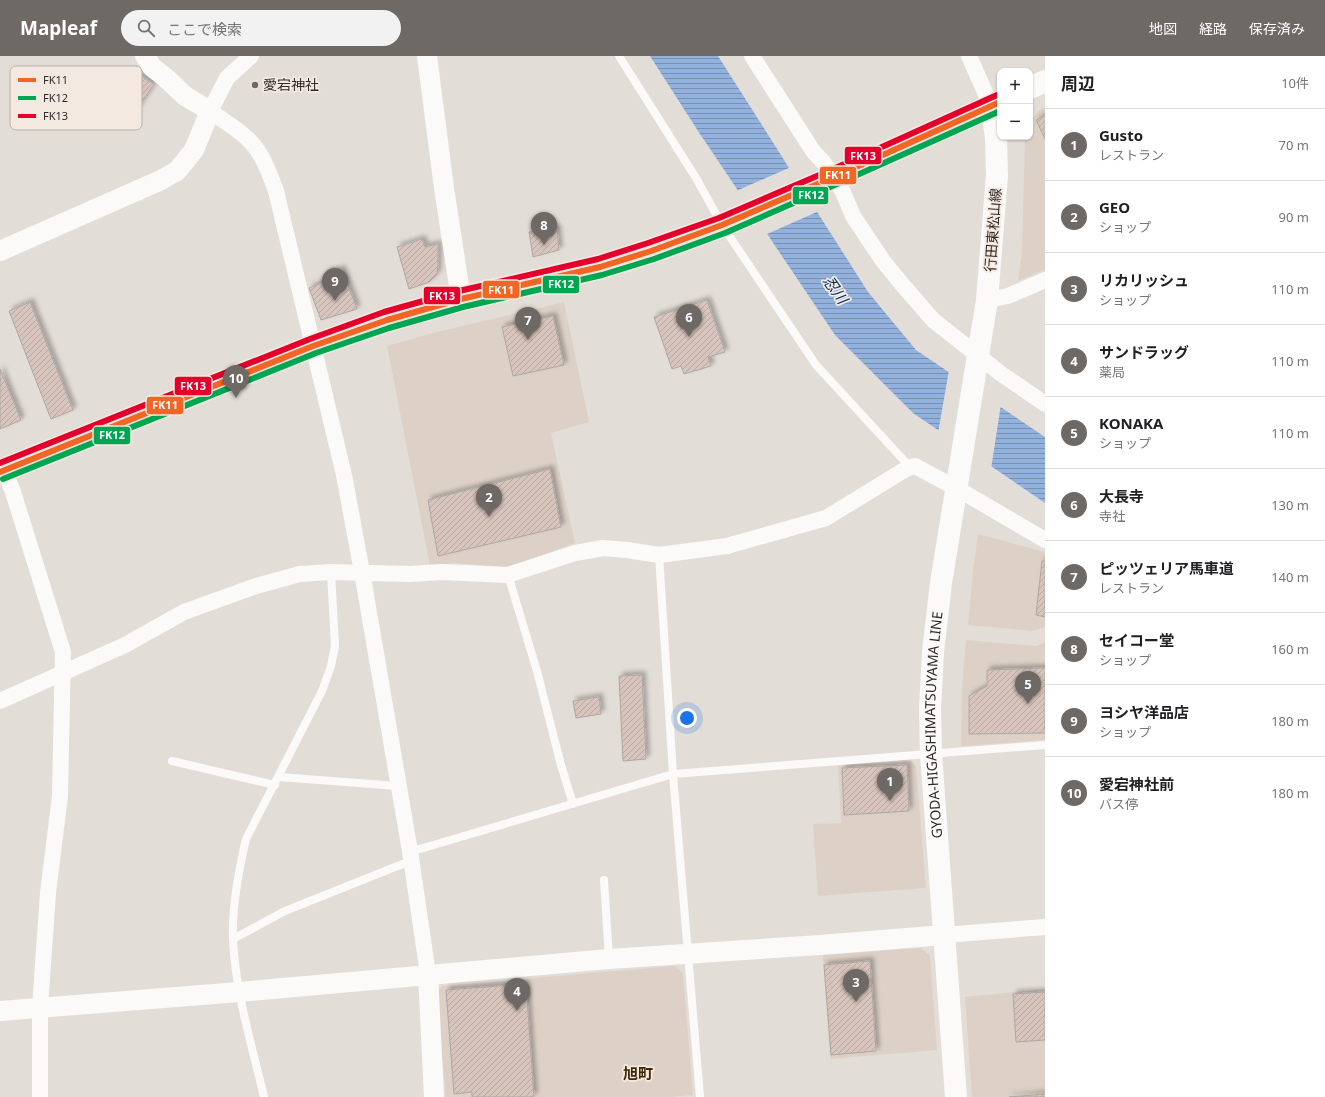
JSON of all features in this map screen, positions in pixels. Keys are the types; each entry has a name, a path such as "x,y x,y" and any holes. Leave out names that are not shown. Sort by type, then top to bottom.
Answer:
{"main road":[{"path":"1033,87 1045,81"},
{"path":"2,471 313,346 387,320 462,299 600,267 651,251 726,223 828,180 995,104"},
{"name":"行田東松山線","path":"977,359 987,300 997,175 995,104"},
{"name":"GYODA-HIGASHIMATSUYAMA LINE","path":"956,1097 931,754 930,708 933,652 941,583 977,359"}],"street":[{"path":"145,56 152,67 185,96 210,111 241,133 257,149 269,170 276,191 344,475 362,572 411,856 428,974 434,1097"},
{"path":"0,251 159,181 177,170 194,150 210,111 227,78 251,56"},
{"path":"427,56 444,188 462,299"},
{"path":"752,56 813,151 823,162 828,180 843,192 853,216 883,261 901,283 933,320 960,342 977,359 1000,372 1045,404"},
{"path":"969,56 995,104"},
{"path":"987,300 1008,296 1045,280"},
{"path":"0,701 125,644 184,612 256,586 300,574 362,572 410,574 441,572 508,574 575,553 603,548 659,555 727,546 826,518 910,467 915,466 957,482 1045,540"},
{"path":"2,471 13,492 63,652 60,796 48,893 40,1007 40,1097"},
{"path":"0,1011 239,992 609,959 820,945 1045,927"}],"lane":[{"path":"619,56 816,365 910,467"},
{"path":"659,555 673,774 700,1097"},
{"path":"264,1097 239,992 233,939 240,865 246,839 322,691 334,656 335,634 331,572"},
{"path":"508,574 537,671 573,804"},
{"path":"233,939 285,911 395,867 420,848 673,774 1045,746"},
{"path":"172,761 275,785"},
{"path":"279,776 398,786"},
{"path":"604,880 609,959"}],"shaded area":[{"path":"1045,107 1045,269 1018,281 1022,253 1025,140 1033,140 1033,118"},
{"path":"564,302 589,422 551,433 575,543 521,563 505,567 454,563 430,566 387,346 433,333"},
{"path":"978,534 1045,552 1045,627 1033,631 968,625"},
{"path":"966,640 1037,646 1045,642 1045,740 961,746 962,687"},
{"path":"911,761 916,766 926,888 818,896 813,824 841,823 838,766"},
{"path":"921,948 930,956 937,1050 830,1059 823,955"},
{"path":"674,966 683,973 693,1095 671,1097 446,1097 436,992 443,986"},
{"path":"1045,989 1045,1097 972,1097 965,997"}],"water":[{"name":"忍川","path":"650,56 718,56 868,292 916,350 1045,437 1045,503 913,413 835,335 698,131"}],"pier":[{"path":"791,167 819,211 765,235 736,191"},
{"path":"949,370 1001,404 991,469 938,433"}],"building":[{"path":"142,76 154,84 142,102"},
{"path":"1045,116 1045,139 1036,120"},
{"path":"557,228 559,250 533,257 529,232"},
{"path":"422,239 425,247 438,244 437,274 429,282 409,289 397,247"},
{"path":"342,269 357,309 321,320 309,288 326,281 326,273"},
{"path":"707,300 725,352 708,357 711,366 684,374 681,366 672,369 654,317"},
{"path":"30,302 73,410 51,419 9,311"},
{"path":"553,316 564,365 513,376 502,327"},
{"path":"0,369 21,420 0,429"},
{"path":"550,469 561,527 438,556 428,500"},
{"path":"1042,561 1045,561 1045,617 1036,615"},
{"path":"1045,668 1045,733 969,734 969,696 987,686 987,670"},
{"path":"642,675 646,759 623,761 619,676"},
{"path":"599,697 601,714 576,718 573,701"},
{"path":"907,765 909,811 844,815 842,768"},
{"path":"870,961 876,1051 831,1055 824,965"},
{"path":"526,984 534,1097 472,1097 472,1092 454,1094 446,990"},
{"path":"1045,992 1045,1040 1016,1042 1013,994"},
{"path":"1045,1094 1045,1097 1009,1097"}],"transit line":[{"name":"FK13","path":"0,463 310,339 384,312 459,291 598,259 719,218 831,170 997,95"},
{"name":"FK11","path":"0,472 313,346 387,320 461,299 600,267 651,251 722,225 834,177 997,103"},
{"name":"FK12","path":"3,479 316,353 389,328 463,307 602,275 654,259 725,233 997,112"}],"place":[{"name":"愛宕神社","path":"255,85"},
{"name":"セイコー堂","path":"544,245"},
{"name":"ヨシヤ洋品店","path":"335,301"},
{"name":"大長寺","path":"689,337"},
{"name":"ピッツェリア馬車道","path":"528,340"},
{"name":"愛宕神社前","path":"236,398"},
{"name":"GEO","path":"489,517"},
{"name":"KONAKA","path":"1028,704"},
{"name":"Gusto","path":"890,801"},
{"name":"リカリッシュ","path":"856,1002"},
{"name":"サンドラッグ","path":"517,1011"}],"district":[{"name":"旭町","path":"638,1074"}]}
